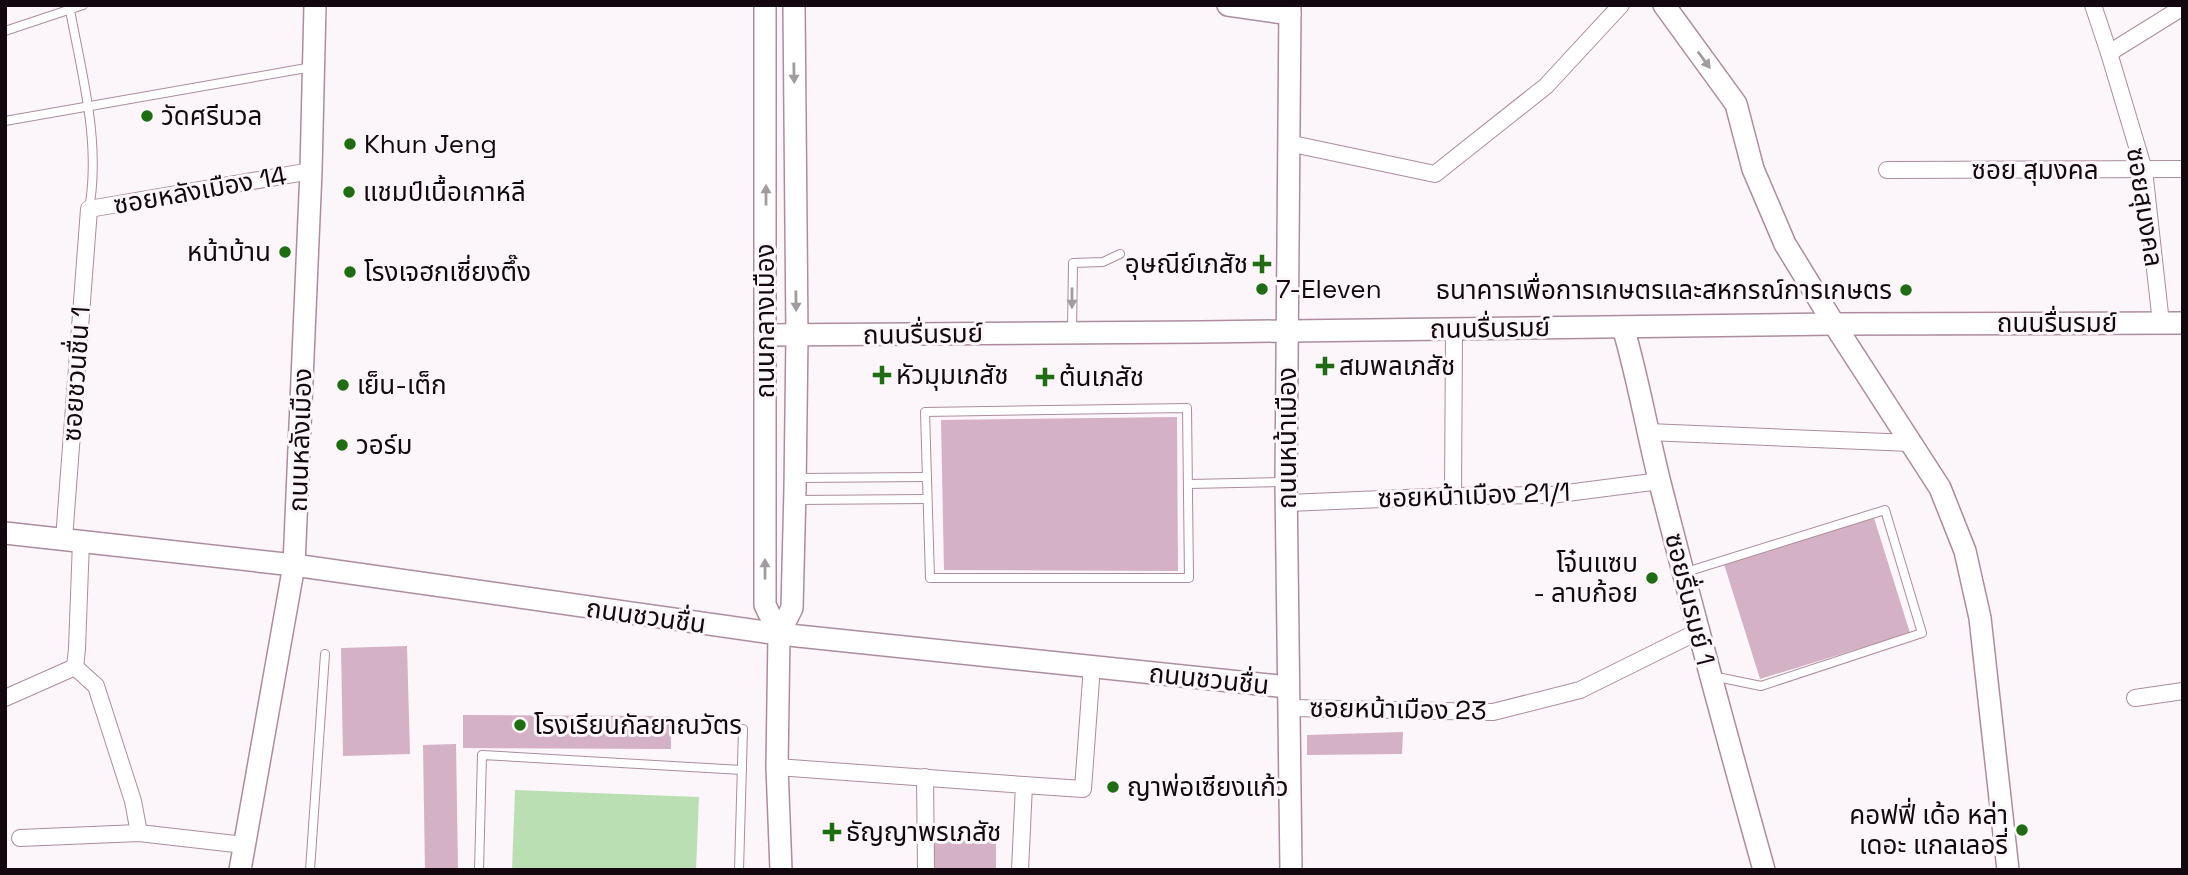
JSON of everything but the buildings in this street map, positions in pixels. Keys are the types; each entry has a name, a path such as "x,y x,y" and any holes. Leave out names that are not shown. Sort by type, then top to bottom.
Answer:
{"street":[{"name":"ถนนหลังเมือง","path":"240,870 294,565 315,66 315,5"},
{"name":"ถนนกลางเมือง","path":"765,5 765,605 779,634"},
{"name":"ถนนกลางเมือง","path":"781,870 777,767 779,634 792,608 795,478 797,336 794,5"},
{"path":"1228,5 1290,9"},
{"path":"1288,143 1435,174 1546,86 1621,5"},
{"path":"1664,5 1736,104 1753,169 1785,244 1940,488 1965,551 1980,618 2008,870"},
{"name":"ซอยสุมงคล","path":"2093,5 2144,170 2161,323"},
{"path":"2109,53 2183,7"},
{"name":"ถนนหน้าเมือง","path":"1290,9 1287,492 1291,870"},
{"name":"ซอย สุมงคล","path":"1887,170 2183,169"},
{"name":"ซอยหลังเมือง 14","path":"89,209 311,171"},
{"name":"ซอยชวนชื่น 1","path":"75,667 77,649 73,540 89,209"},
{"name":"ถนนรื่นรมย์","path":"765,335 2183,323"},
{"name":"ซอยรื่นรมย์ 1","path":"1623,327 1711,679 1764,870"},
{"path":"1453,496 1454,329"},
{"path":"1648,432 1911,443"},
{"name":"ซอยหน้าเมือง 21/1","path":"1287,492 1453,496 1552,495 1660,481"},
{"name":"ถนนชวนชื่น","path":"5,533 294,565 779,634 1092,666 1289,697"},
{"name":"ซอยหน้าเมือง 23","path":"1289,697 1493,712 1580,690 1699,631"},
{"path":"777,767 1083,789 1092,666"},
{"path":"5,698 75,667 96,686 133,801 138,833"},
{"path":"2135,698 2183,691"},
{"path":"925,777 926,870"},
{"path":"1020,870 1024,785"},
{"path":"20,838 138,833 244,845"}],"lane":[{"path":"5,31 83,5"},
{"path":"70,10 89,107 94,183 89,209"},
{"path":"5,121 315,66"},
{"path":"1072,333 1073,263 1103,262 1120,254"},
{"path":"1187,408 1189,578 930,578 927,477 925,412 1187,408"},
{"path":"795,478 927,477"},
{"path":"1189,484 1287,492"},
{"path":"794,500 928,499"},
{"path":"1684,573 1885,510 1922,633 1761,686 1722,678 1711,679"},
{"path":"310,870 325,654"},
{"path":"739,870 743,729"},
{"path":"479,870 482,755 741,770"}],"green space":[{"path":"515,790 699,797 696,870 512,870"}],"place":[{"name":"วัดศรีนวล","path":"147,116"},
{"name":"Khun Jeng","path":"350,144"},
{"name":"แชมป์เนื้อเกาหลี","path":"349,192"},
{"name":"หน้าบ้าน","path":"285,252"},
{"name":"อุษณีย์เภสัช","path":"1262,264"},
{"name":"โรงเจฮกเซี่ยงตึ๊ง","path":"350,272"},
{"name":"7-Eleven","path":"1262,289"},
{"name":"ธนาคารเพื่อการเกษตรและสหกรณ์การเกษตร","path":"1906,290"},
{"name":"สมพลเภสัช","path":"1325,366"},
{"name":"หัวมุมเภสัช","path":"882,375"},
{"name":"ต้นเภสัช","path":"1045,377"},
{"name":"เย็น-เต็ก","path":"343,385"},
{"name":"วอร์ม","path":"342,445"},
{"name":"โจ๋นแซบ - ลาบก้อย","path":"1652,578"},
{"name":"โรงเรียนกัลยาณวัตร","path":"520,725"},
{"name":"ญาพ่อเซียงแก้ว","path":"1113,787"},
{"name":"คอฟฟี่ เด้อ หล่า เดอะ แกลเลอรี่","path":"2022,830"},
{"name":"ธัญญาพรเภสัช","path":"832,832"}]}
